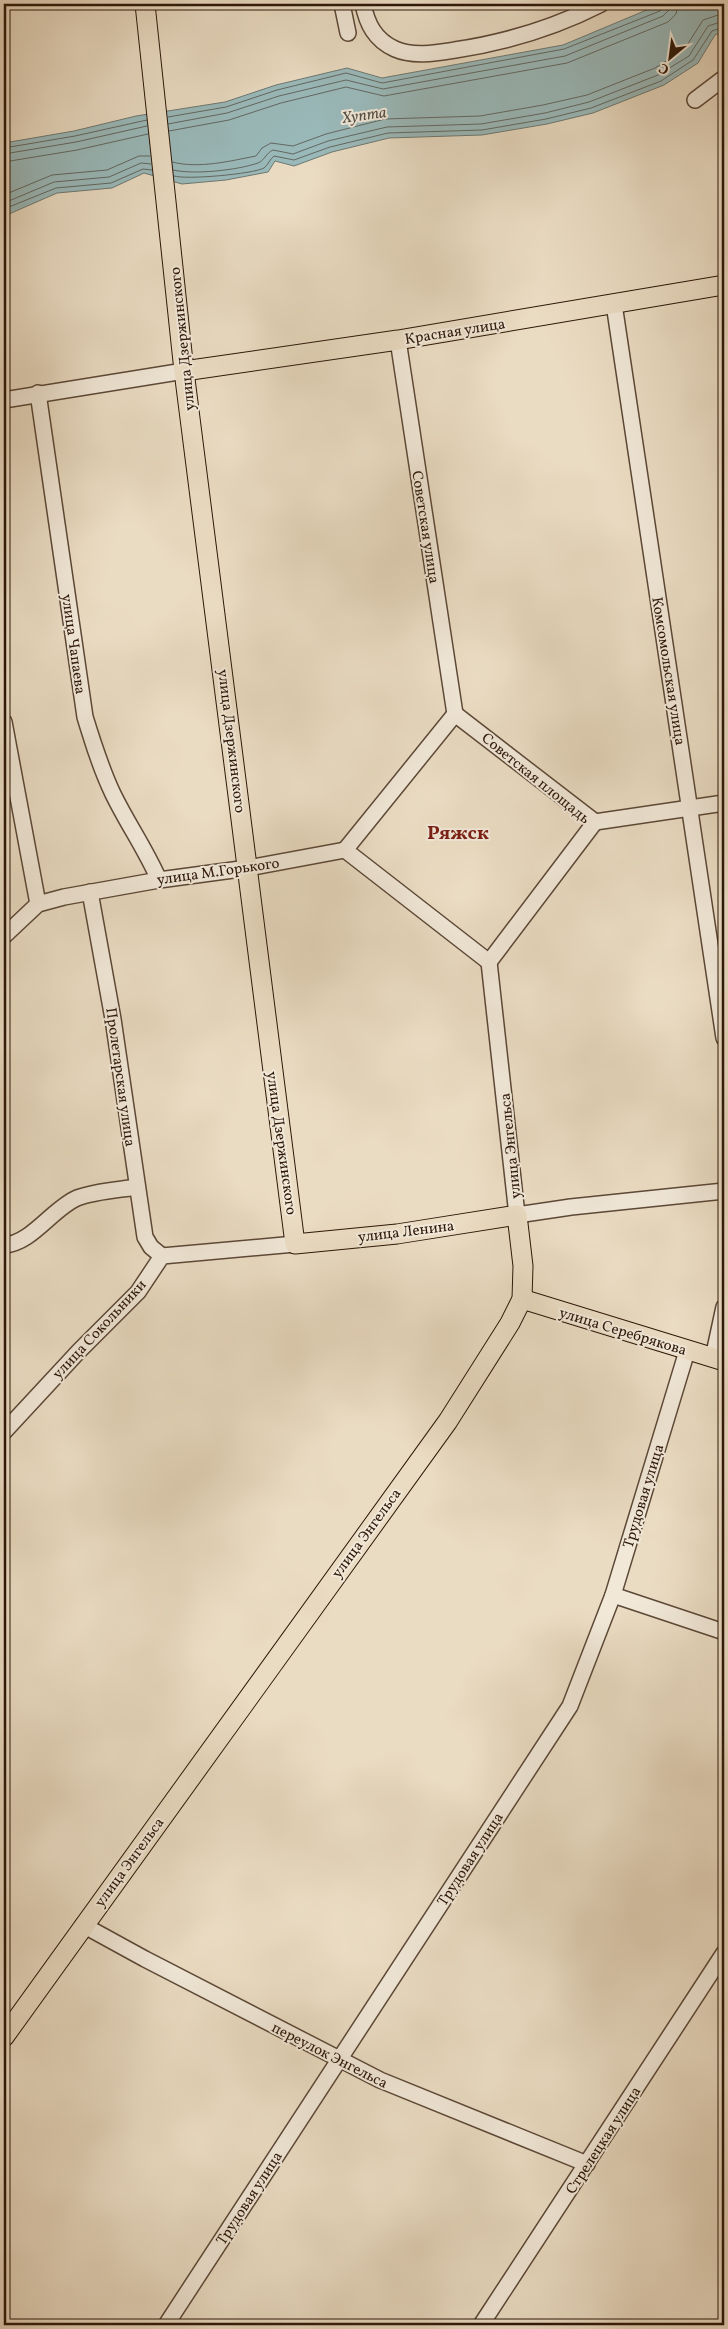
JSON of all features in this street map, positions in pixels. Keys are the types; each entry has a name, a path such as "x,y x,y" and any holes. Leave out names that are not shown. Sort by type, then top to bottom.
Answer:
{"main road":[{"name":"улица Дзержинского","path":"145,4 184,371 295,1244"},
{"name":"Красная улица","path":"184,371 398,340 724,285"},
{"name":"улица Ленина","path":"295,1244 397,1234 517,1215"},
{"name":"улица Энгельса","path":"4,2037 448,1421 510,1323 522,1299 523,1266 517,1215"},
{"name":"улица Серебрякова","path":"522,1299 719,1360"}],"street":[{"path":"342,4 348,33"},
{"path":"363,4 368,23 382,42 396,49 413,53 434,53 488,45 524,36 566,21 601,4"},
{"path":"696,100 724,78"},
{"name":"Комсомольская улица","path":"614,304 724,1038"},
{"name":"Советская улица","path":"398,340 455,714"},
{"path":"4,400 38,393 184,371"},
{"name":"улица Чапаева","path":"38,393 85,717 94,749 113,794 147,853 159,880"},
{"path":"455,714 345,850 489,962"},
{"name":"Советская площадь","path":"455,714 595,822 489,962"},
{"path":"4,722 38,904 4,936"},
{"path":"595,822 724,803"},
{"name":"улица М.Горького","path":"38,904 90,892 159,880 248,868 345,850"},
{"name":"Пролетарская улица","path":"90,892 113,1019 145,1236 151,1247 162,1256"},
{"name":"улица Энгельса","path":"489,962 517,1215"},
{"path":"4,1245 11,1245 22,1240 76,1199 93,1193 138,1186"},
{"path":"517,1215 571,1206 724,1191"},
{"path":"162,1256 295,1244"},
{"name":"улица Сокольники","path":"4,1432 79,1351 138,1292 162,1256"},
{"path":"719,1360 724,1307"},
{"name":"Трудовая улица","path":"166,2325 570,1706 613,1594 688,1351"},
{"path":"613,1594 724,1632"},
{"name":"переулок Энгельса","path":"83,1925 145,1960 338,2060 410,2094 587,2164"},
{"name":"Стрелецкая улица","path":"481,2325 723,1957"}],"water":[{"name":"Хупта","path":"661,4 724,4 724,31 715,35 698,63 664,85 593,113 547,124 482,135 389,138 332,152 294,166 275,161 268,172 226,180 182,184 144,173 112,188 57,193 9,214 4,214 4,143 74,131 136,116 225,102 276,85 347,68 382,78 563,45"}],"district":[{"name":"Ряжск","path":"458,832"}]}
